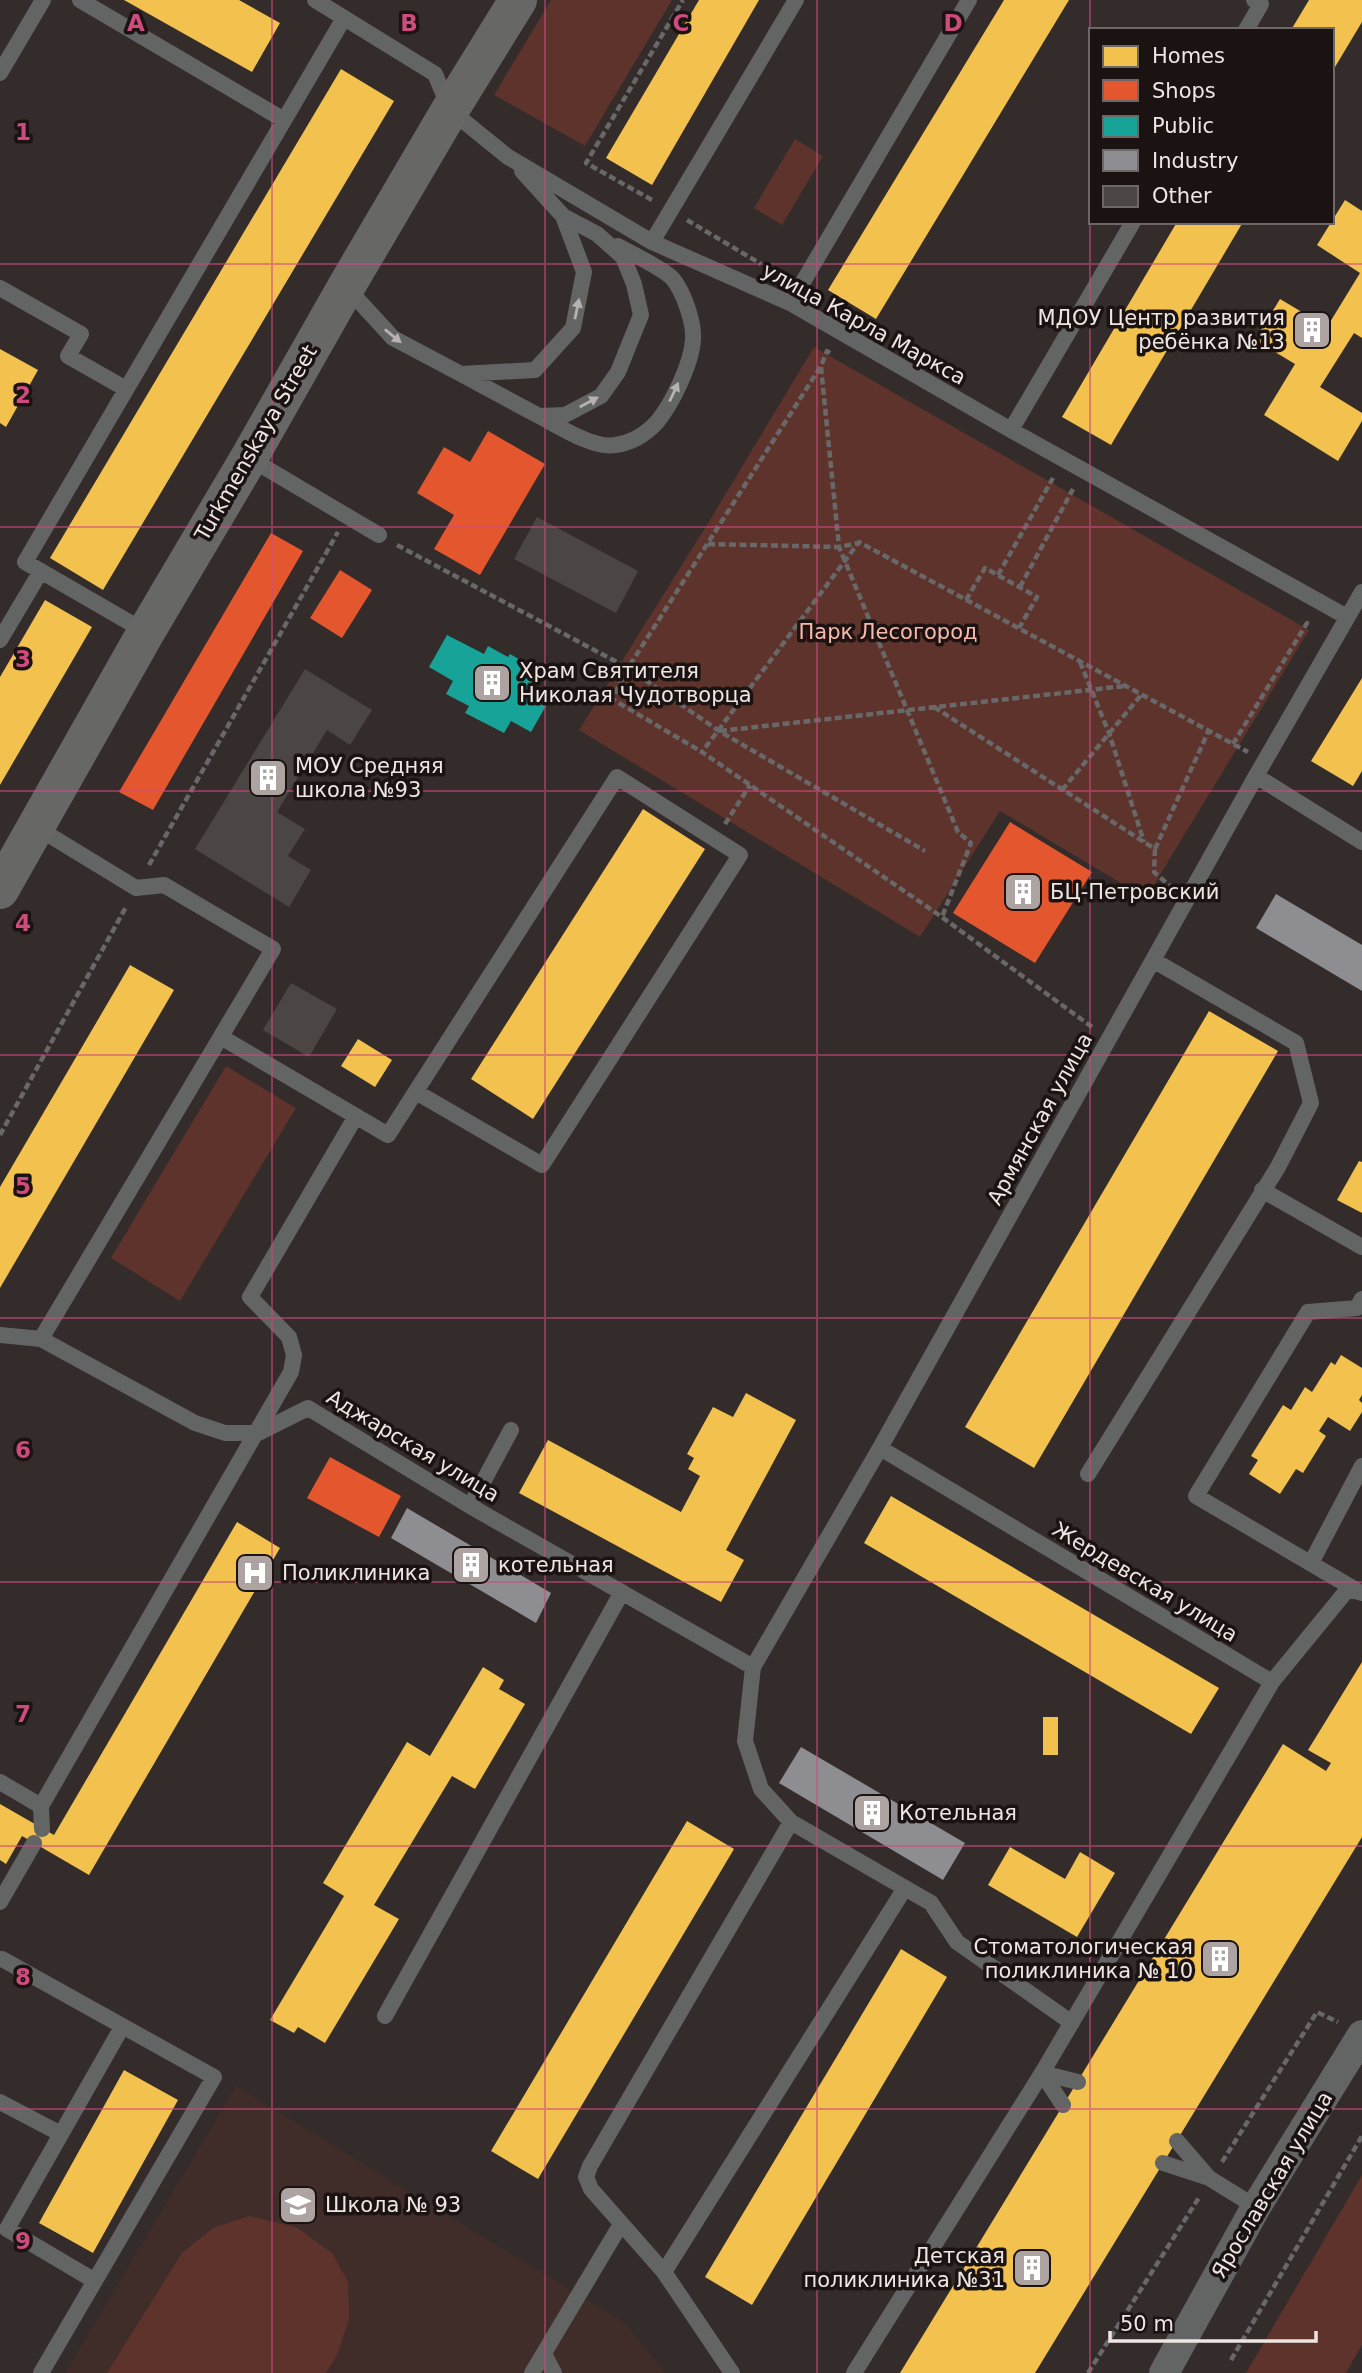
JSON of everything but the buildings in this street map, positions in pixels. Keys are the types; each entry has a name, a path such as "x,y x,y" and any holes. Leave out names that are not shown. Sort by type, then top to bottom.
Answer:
{"street":[{"name":"Turkmenskaya Street","path":"5,869 36,827 145,632 249,458 346,287 518,0"},
{"name":"Ярославская улица","path":"1164,2373 1256,2207 1362,2035"}],"lane":[{"path":"0,73 43,0"},
{"path":"80,0 284,120"},
{"name":"улица Карла Маркса","path":"314,0 435,74 450,110 508,157 652,242 792,304 1011,430 1347,617"},
{"path":"652,242 796,0"},
{"path":"792,304 969,0"},
{"path":"1247,28 1261,4 1254,0"},
{"path":"145,632 25,562 344,18"},
{"path":"346,287 393,338 590,442 613,446 637,438 656,423 670,402 689,358 693,338 689,315 672,278 563,216 508,157"},
{"path":"461,374 535,370 573,328 584,272 563,216"},
{"path":"1011,430 1132,224"},
{"path":"539,416 565,415 601,396 618,372 641,315 634,284 623,257 597,233"},
{"path":"0,288 81,334 68,356 126,389"},
{"path":"249,458 379,535"},
{"path":"0,640 41,571"},
{"name":"Армянская улица","path":"753,1667 880,1448 1362,592"},
{"path":"1256,776 1361,839"},
{"path":"221,1037 388,1135 617,777 740,855 542,1165 416,1092"},
{"path":"36,827 136,888 164,885 273,948 41,1339"},
{"path":"1088,1474 1278,1167 1311,1103 1296,1043 1153,960"},
{"path":"0,1902 38,1836 41,1806 291,1372 294,1355 289,1337 250,1297 356,1116"},
{"path":"1262,1190 1362,1247"},
{"path":"1359,1592 1196,1496 1308,1312 1357,1308 1362,1300"},
{"name":"Аджарская улица","path":"1,1337 41,1339 195,1423 225,1433 258,1433 308,1408 470,1506 753,1667"},
{"path":"470,1506 511,1430"},
{"name":"Жердевская улица","path":"880,1448 1272,1682"},
{"path":"1311,1563 1362,1466"},
{"path":"854,2373 1042,2073 1272,1682 1348,1589 1359,1592"},
{"path":"385,2016 622,1592"},
{"path":"753,1667 745,1741 761,1789 791,1822 931,1903 957,1942 1072,2023"},
{"path":"0,1782 41,1806"},
{"path":"732,2373 664,2272 598,2199 586,2177 791,1822"},
{"path":"664,2272 905,1888"},
{"path":"1,1957 214,2077 41,2373"},
{"path":"95,2281 7,2229 122,2026"},
{"path":"1042,2073 1078,2082"},
{"path":"1042,2073 1063,2105"},
{"path":"0,2102 61,2134"},
{"path":"1177,2141 1209,2178"},
{"path":"1163,2164 1209,2178 1256,2207"},
{"path":"532,2373 621,2224"},
{"path":"544,2354 554,2373"}],"path":[{"path":"586,163 683,0"},
{"path":"828,351 628,668 612,699 702,752 942,917 1109,1039"},
{"path":"821,366 839,547 958,832 971,843 942,917"},
{"path":"998,575 1054,477"},
{"path":"1020,587 1074,488"},
{"path":"0,1135 136,888 347,516"},
{"path":"379,535 628,668 719,731 925,851"},
{"path":"708,544 839,547 859,542 1233,744 1307,623"},
{"path":"702,752 859,542"},
{"path":"966,600 985,568 1037,597 1019,628"},
{"path":"1080,661 1109,733 1145,842"},
{"path":"719,731 1126,686"},
{"path":"1062,790 1142,694"},
{"path":"933,707 1155,849"},
{"path":"1187,899 1154,872 1155,849 1209,730"},
{"path":"715,839 750,785"},
{"path":"1231,2360 1362,2136"}],"shaded area":[{"name":"Школа № 93","path":"236,2086 626,2324 665,2373 65,2373"}],"green space":[{"path":"551,0 672,0 585,146 494,95"},
{"path":"795,139 823,156 782,225 754,208"},
{"name":"Парк Лесогород","path":"814,347 1309,630 1146,898 1000,811 920,937 579,730"},
{"path":"226,1066 296,1108 180,1301 111,1258"},
{"path":"1362,2175 1362,2345 1346,2373 1246,2373"},
{"path":"249,2216 296,2227 332,2253 348,2282 349,2319 337,2355 326,2373 107,2373 182,2253 213,2228"}],"place":[{"name":"МДОУ Центр развития ребёнка №13","path":"1312,330"},
{"name":"Храм Святителя Николая Чудотворца","path":"492,683"},
{"name":"МОУ Средняя школа №93","path":"268,778"},
{"name":"БЦ-Петровский","path":"1023,892"},
{"name":"котельная","path":"471,1565"},
{"name":"Поликлиника","path":"255,1573"},
{"name":"Котельная","path":"872,1813"},
{"name":"Стоматологическая поликлиника № 10","path":"1220,1959"},
{"name":"Школа № 93","path":"298,2205"},
{"name":"Детская поликлиника №31","path":"1032,2268"}]}
